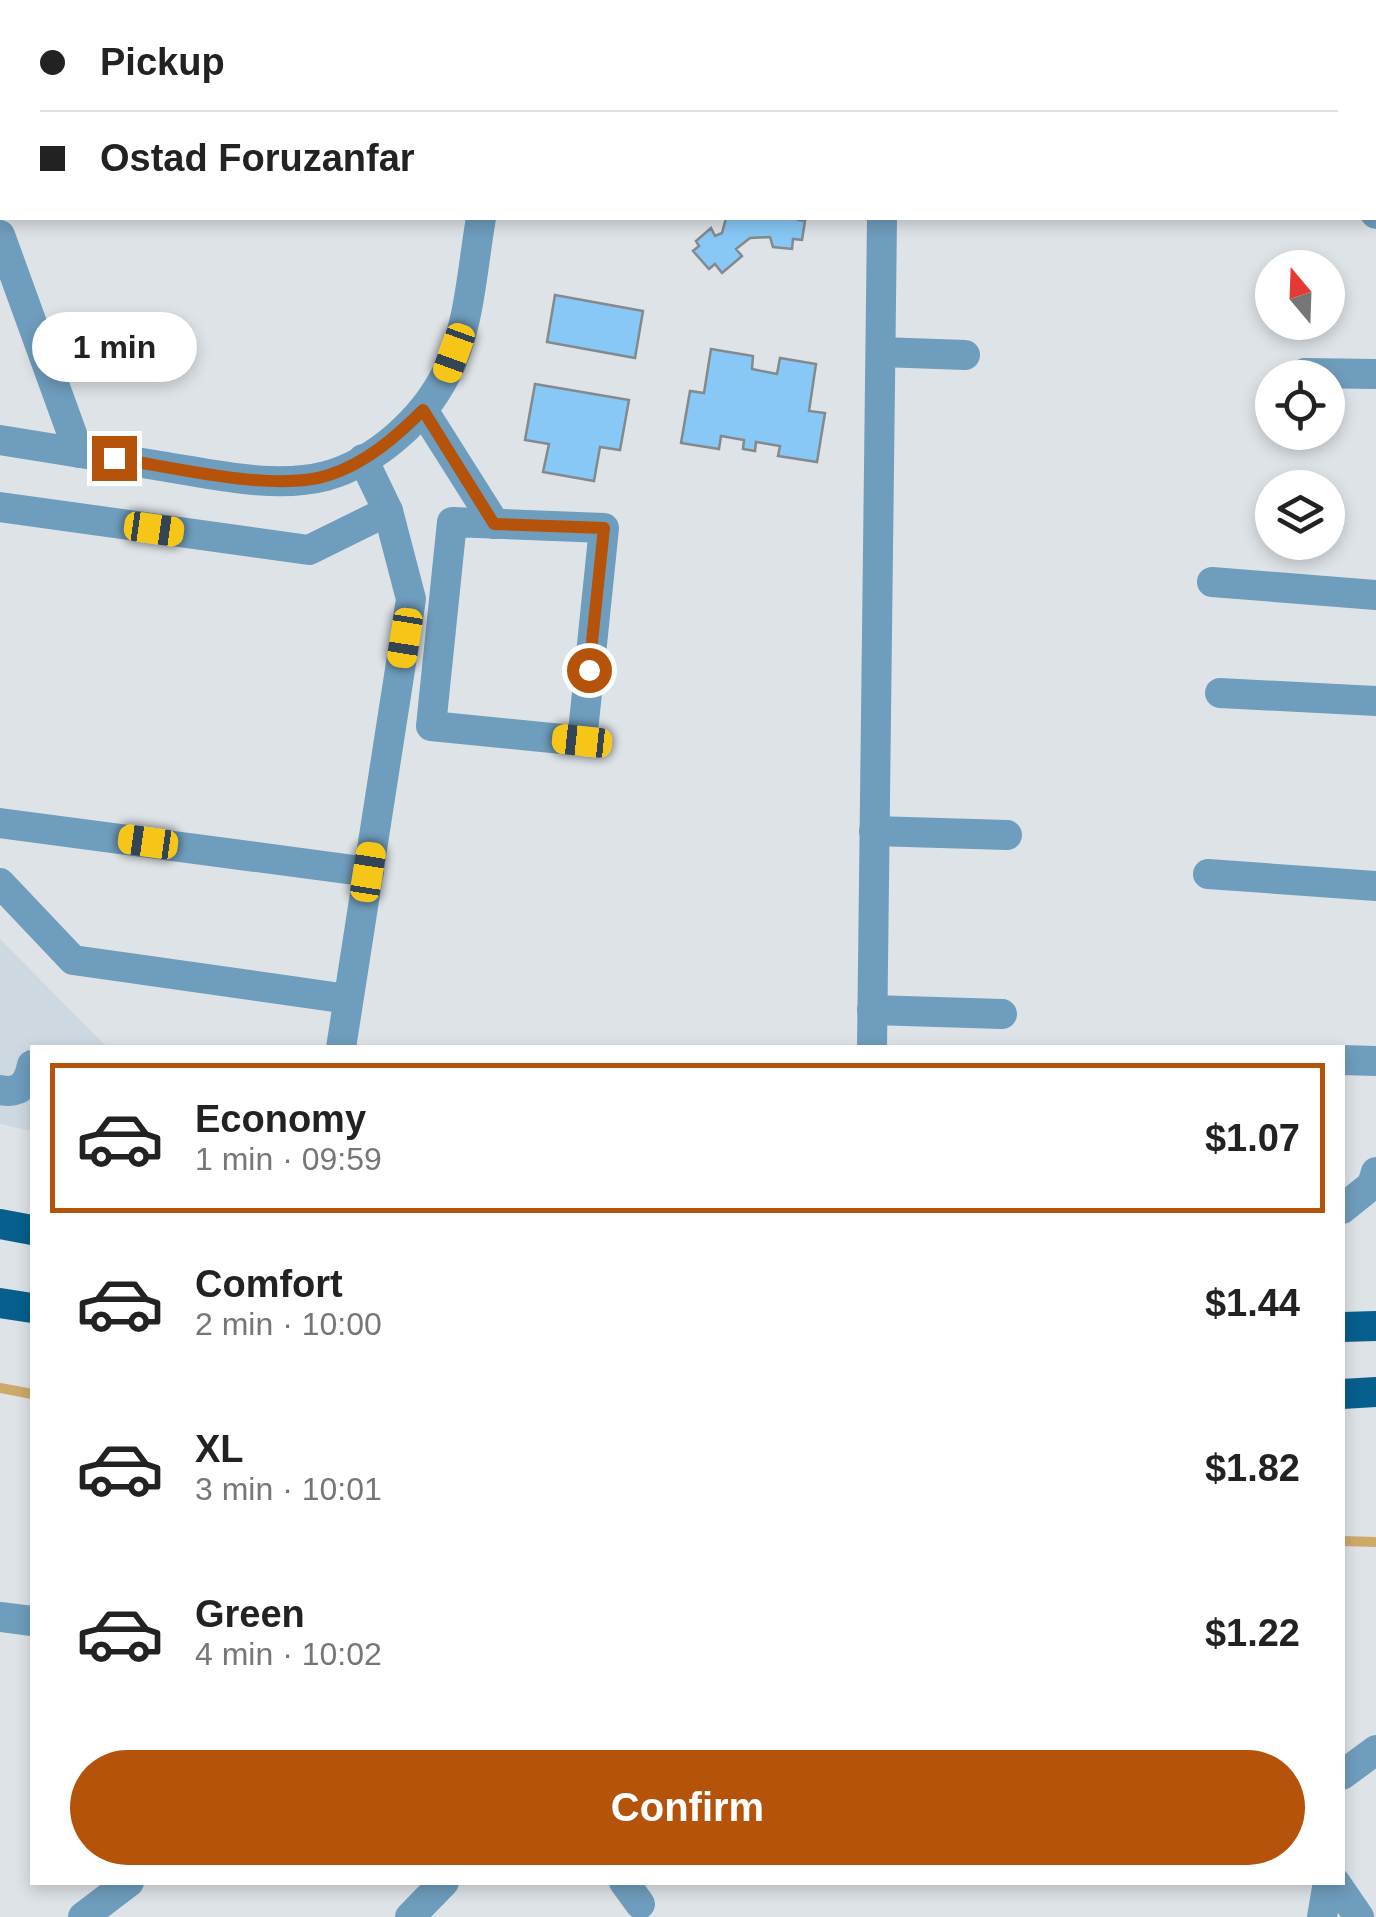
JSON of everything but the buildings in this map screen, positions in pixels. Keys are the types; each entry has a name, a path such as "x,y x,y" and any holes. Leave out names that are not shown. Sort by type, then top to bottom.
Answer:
{"main road":[{"path":"0,1224 30,1230"},
{"path":"0,1303 30,1308"},
{"path":"1345,1326 1376,1326"},
{"path":"1345,1394 1376,1392"}],"street":[{"path":"0,440 222,476 295,481 328,475 398,436 423,410 446,374 462,333 481,220"},
{"path":"872,1045 882,220"},
{"path":"0,235 79,452"},
{"path":"881,352 965,355"},
{"path":"1345,374 1376,374"},
{"path":"423,410 494,524"},
{"path":"340,1045 411,599 388,511 363,458"},
{"path":"0,508 309,550 388,511"},
{"path":"452,522 494,524 604,528 582,741 431,726 452,522"},
{"path":"1212,582 1376,595"},
{"path":"1220,693 1376,700"},
{"path":"0,822 368,872"},
{"path":"874,831 1007,835"},
{"path":"1208,874 1376,886"},
{"path":"0,883 73,960 348,999"},
{"path":"872,1010 1002,1014"},
{"path":"1345,1060 1376,1061"},
{"path":"0,1090 22,1089 30,1078"},
{"path":"1345,1207 1372,1185 1376,1172"},
{"path":"0,1617 30,1621"},
{"path":"1345,1772 1376,1750"},
{"path":"83,1917 124,1885"},
{"path":"1322,1917 1331,1885"},
{"path":"1334,1885 1359,1917"}],"shaded area":[{"path":"0,939 105,1045 30,1045 30,1131 0,1124"}],"waterway":[{"path":"0,1388 30,1394"},
{"path":"1345,1541 1376,1542"}],"route":[{"path":"114,458 222,476 295,481 328,475 363,458 398,436 423,410 494,524 604,528 589,670"}]}
